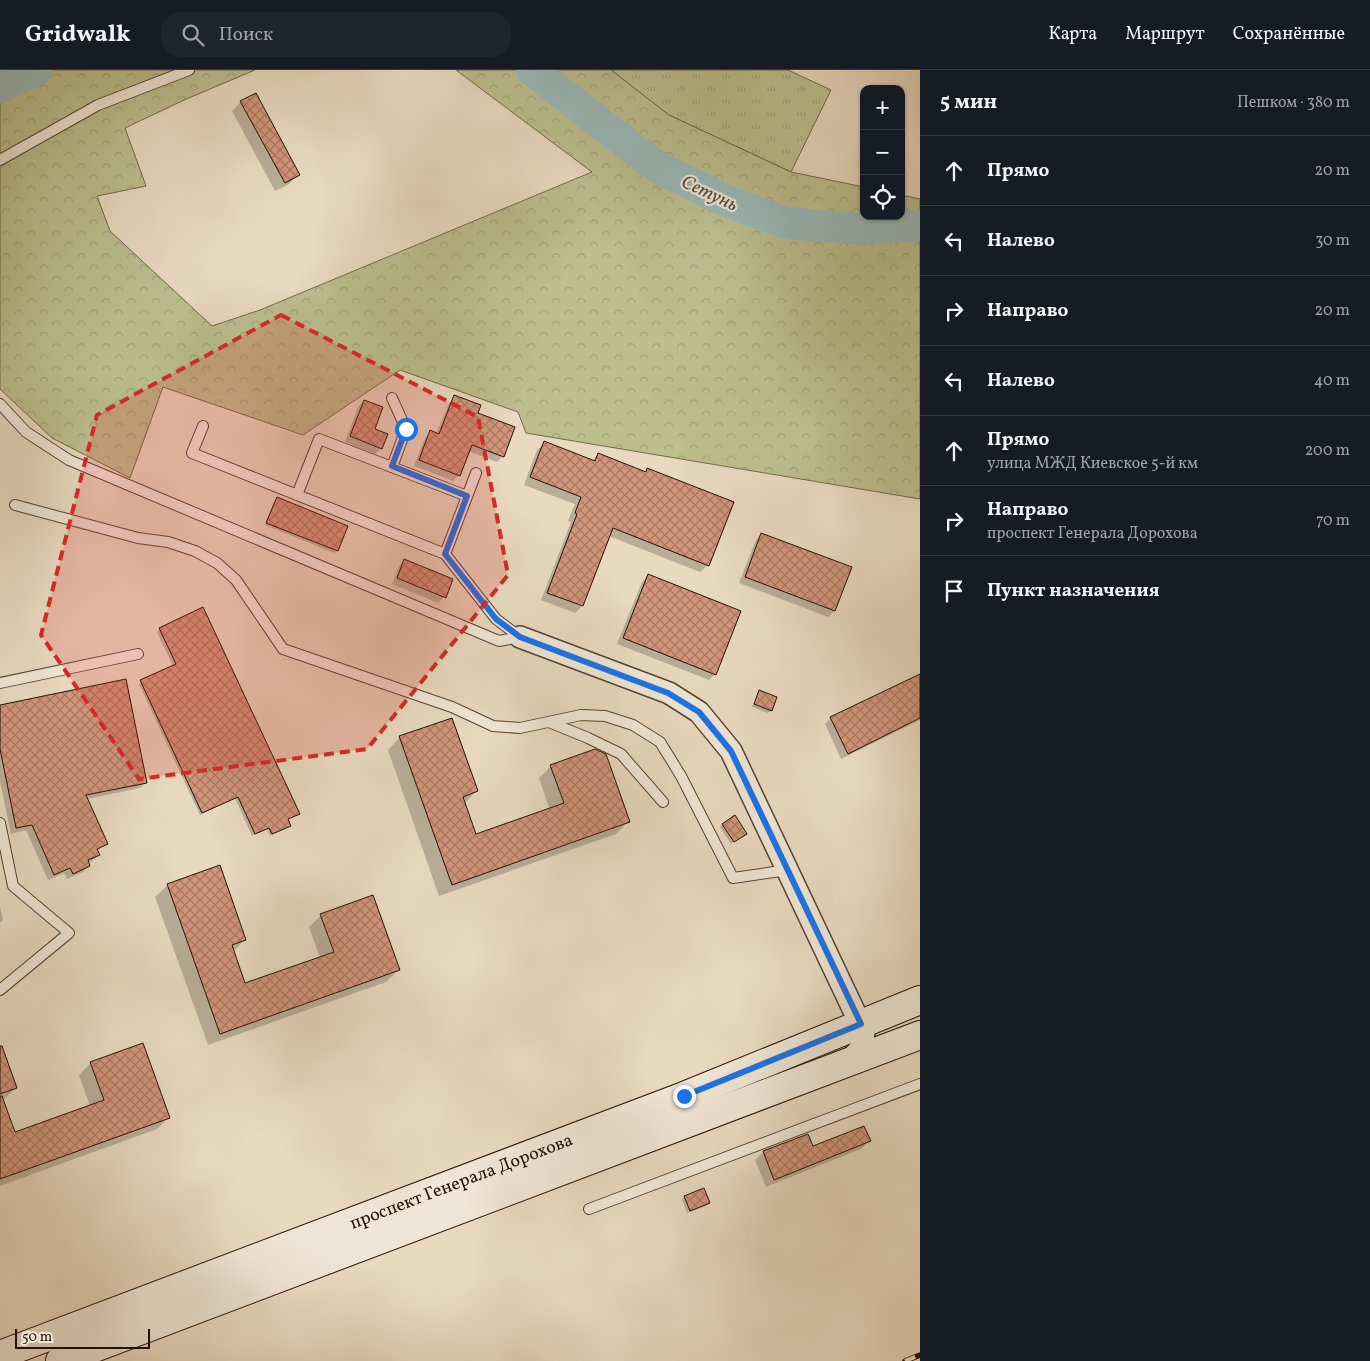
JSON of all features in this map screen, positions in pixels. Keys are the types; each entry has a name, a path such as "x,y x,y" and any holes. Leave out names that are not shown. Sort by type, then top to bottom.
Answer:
{"main road":[{"name":"проспект Генерала Дорохова","path":"0,1356 674,1100 920,1000"},
{"name":"проспект Генерала Дорохова","path":"60,1361 920,1035"}],"street":[{"path":"520,637 668,693 699,712 731,751 864,1032 863,1045 853,1057 839,1067"}],"lane":[{"path":"0,160 98,105 189,70"},
{"path":"392,398 406,429 392,466"},
{"path":"0,404 26,432 69,460 499,641 520,637"},
{"path":"203,426 192,453 445,554 496,619 520,637"},
{"path":"297,495 319,439 467,496"},
{"path":"445,554 476,473"},
{"path":"15,505 138,538 168,542 195,551 217,562 236,580 283,649 452,707 493,726 520,728 581,714 605,716 634,725 660,742 681,776 733,878 788,870"},
{"path":"0,683 138,654"},
{"path":"549,722 622,754 663,802"},
{"path":"0,823 13,886 69,933 0,990"},
{"path":"589,1209 920,1084"}],"highlighted area":[{"path":"281,315 478,417 508,575 367,749 139,779 41,635 97,415"}],"green space":[{"path":"0,70 255,70 184,100 125,128 146,186 97,196 110,231 212,326 260,310 592,172 456,70 611,70 669,115 791,172 860,186 860,220 905,220 905,196 920,199 920,499 526,433 518,412 400,370 303,435 163,387 130,478 52,438 0,389"},
{"path":"611,70 788,70 831,90 791,172 669,115"}],"building":[{"path":"256,93 300,175 285,183 240,101"},
{"path":"454,395 481,405 478,413 515,427 504,457 472,445 460,476 419,460 430,430 439,434"},
{"path":"364,400 383,407 375,429 388,434 382,449 350,436"},
{"path":"544,441 595,461 598,453 646,472 647,468 734,502 709,566 613,528 583,606 547,593 577,514 575,513 581,497 530,477"},
{"path":"277,497 348,526 338,551 266,523"},
{"path":"761,533 852,567 835,611 745,577"},
{"path":"404,559 453,579 446,598 397,578"},
{"path":"648,574 741,611 716,675 623,638"},
{"path":"203,607 300,814 288,819 291,826 272,834 269,828 255,834 238,797 202,813 140,680 176,664 159,628"},
{"path":"920,674 920,718 848,754 830,717"},
{"path":"126,679 147,783 86,795 108,844 97,849 100,855 88,860 90,866 73,874 70,868 54,875 32,825 16,828 0,749 0,705"},
{"path":"759,690 777,697 772,711 754,704"},
{"path":"452,718 478,791 463,797 476,834 564,803 550,765 595,749 606,754 630,822 452,885 399,736"},
{"path":"735,815 747,834 734,842 722,824"},
{"path":"220,865 246,940 232,945 245,983 334,952 320,914 373,895 400,970 220,1034 167,884"},
{"path":"143,1043 170,1118 0,1179 0,1096 2,1096 15,1132 104,1100 90,1062"},
{"path":"0,1046 2,1046 17,1088 0,1094"},
{"path":"864,1126 871,1141 774,1180 763,1151 808,1134 813,1146"},
{"path":"704,1188 710,1203 690,1211 684,1196"}],"waterway":[{"name":"Сетунь","path":"0,87 36,70"},
{"name":"Сетунь","path":"532,70 657,167 729,202 786,223 863,229 920,225"}],"railway":[{"path":"905,1361 920,1355"}],"route":[{"path":"406,429 392,466 467,496 445,554 496,619 520,637 668,693 699,712 731,751 861,1024 684,1096"}]}
